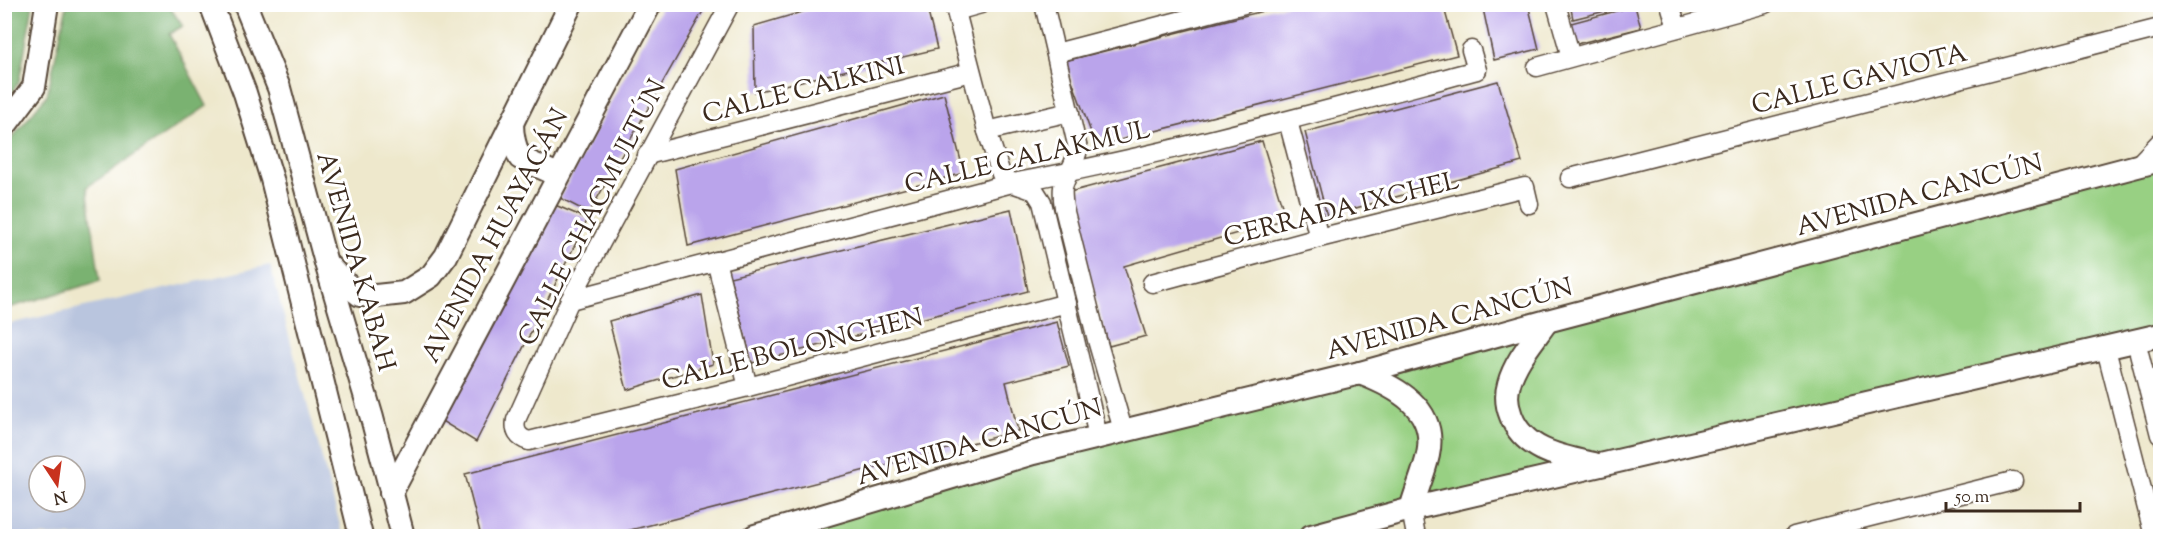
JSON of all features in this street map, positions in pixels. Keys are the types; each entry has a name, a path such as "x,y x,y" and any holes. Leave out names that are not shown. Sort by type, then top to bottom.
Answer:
{"main road":[{"path":"4,127 34,87 47,4"},
{"path":"211,4 245,93 272,179 361,537"},
{"name":"AVENIDA KABAH","path":"245,4 279,88 403,537"},
{"name":"AVENIDA HUAYACÁN","path":"326,263 360,295 404,293 431,276 446,256 571,4"},
{"name":"AVENIDA HUAYACÁN","path":"391,493 650,4"},
{"path":"512,123 514,147 520,158 558,175"},
{"name":"AVENIDA CANCÚN","path":"755,537 1033,453 1360,373 1547,321 2160,160"},
{"path":"272,179 326,263"},
{"path":"1547,321 1511,376 1507,394 1509,411 1518,431 1536,446 1550,453 1600,465"},
{"path":"1311,537 1411,509 2160,335"},
{"path":"1360,373 1387,383 1404,394 1413,402 1425,421 1428,431 1428,454 1411,509"}],"street":[{"path":"981,4 955,8 971,72 1001,174 1012,183 1035,191 1042,202 1098,436"},
{"path":"1044,4 1078,149 1076,162 1062,190 1064,208 1097,340 1123,430"},
{"path":"1056,53 1244,4"},
{"path":"1556,4 1571,57"},
{"path":"1670,4 1677,28"},
{"path":"1537,67 1766,4"},
{"name":"CALLE CHACMULTÚN","path":"530,441 517,434 516,420 570,300 647,155 733,5"},
{"name":"CALLE GAVIOTA","path":"1570,178 2160,28"},
{"name":"CALLE CALAKMUL","path":"570,300 1012,183 1288,121 1476,70 1471,50"},
{"name":"CALLE CALKINI","path":"647,155 971,72"},
{"path":"987,130 1070,112"},
{"path":"1288,121 1319,238"},
{"path":"2137,166 2160,142"},
{"path":"2160,160 2160,168"},
{"name":"CERRADA IXCHEL","path":"1152,283 1319,238 1525,187 1529,204"},
{"path":"716,261 748,387"},
{"name":"CALLE BOLONCHEN","path":"530,441 748,387 1067,303"},
{"path":"2136,341 2160,435"},
{"path":"2106,349 2154,537"},
{"path":"1794,537 2013,481"},
{"path":"1411,509 1416,537"}],"shaded area":[{"path":"270,265 343,536 5,536 5,325"}],"green space":[{"path":"5,4 33,5 19,82 5,102"},
{"path":"67,5 168,5 183,26 169,34 207,106 87,187 100,281 5,309 5,147 47,95"},
{"path":"2160,160 2160,335 1311,536 784,536 1033,453"}],"building":[{"path":"663,4 707,4 589,213 560,198"},
{"path":"829,4 926,4 937,49 755,92 754,26"},
{"path":"1291,4 1443,4 1457,55 1096,146 1065,61"},
{"path":"1482,4 1528,4 1539,49 1494,60"},
{"path":"1570,4 1630,4 1630,5 1573,19"},
{"path":"1729,4 1698,13 1696,7 1691,5"},
{"path":"1635,6 1641,28 1576,44 1571,23"},
{"path":"1498,81 1522,162 1327,216 1305,132"},
{"path":"944,94 964,173 688,246 675,169"},
{"path":"1262,141 1286,219 1124,266 1146,336 1109,346 1066,193"},
{"path":"555,205 588,219 476,442 440,420"},
{"path":"1011,209 1028,291 752,363 730,277"},
{"path":"702,295 713,364 627,390 609,321"},
{"path":"1057,322 1069,366 1006,382 1018,431 607,536 481,536 465,474"}]}
